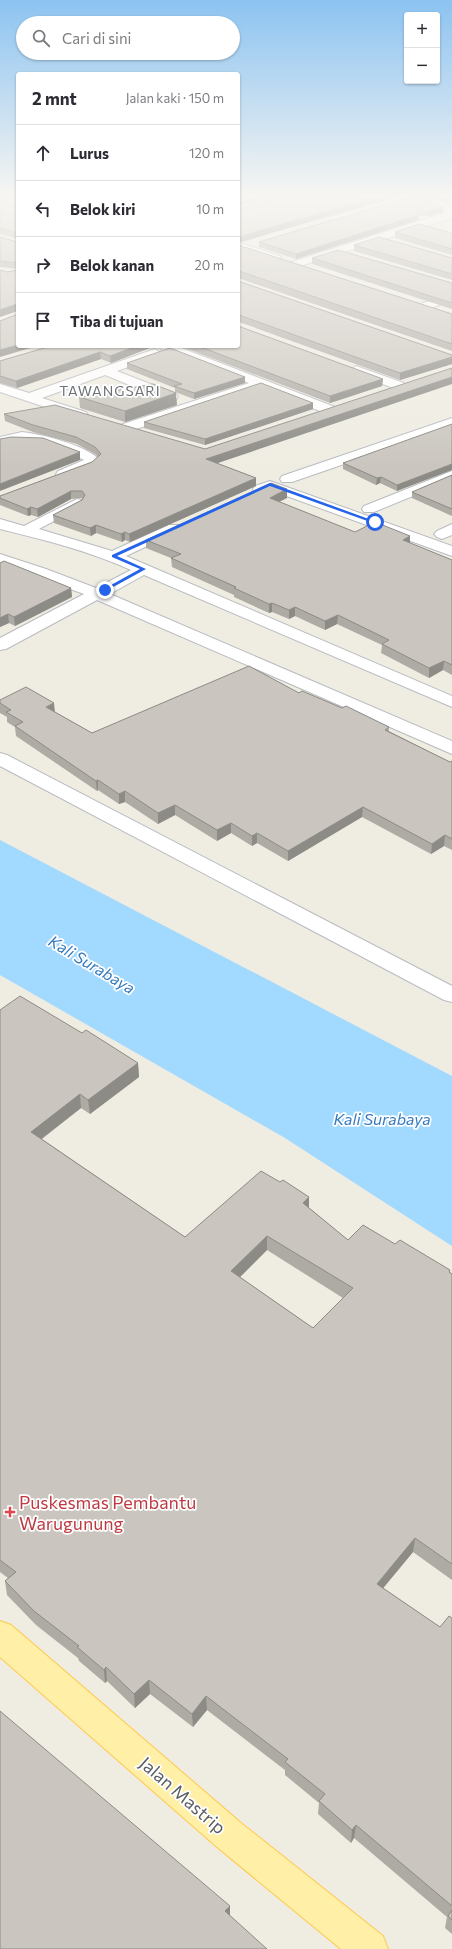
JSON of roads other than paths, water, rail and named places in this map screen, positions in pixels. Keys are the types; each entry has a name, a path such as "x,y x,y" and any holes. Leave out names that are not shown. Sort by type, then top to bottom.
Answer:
{"main road":[{"name":"Jalan Mastrip","path":"0,1636 230,1835 370,1949"}],"street":[{"path":"445,313 420,305 452,297"},
{"path":"29,398 164,348"},
{"path":"170,348 330,410"},
{"path":"347,366 399,386"},
{"path":"105,371 192,406"},
{"path":"379,393 414,381"},
{"path":"125,428 262,383"},
{"path":"0,388 97,420"},
{"path":"308,417 344,405"},
{"path":"449,534 369,509 287,479 452,422"},
{"path":"111,424 148,435"},
{"path":"0,442 12,436 33,437 89,457 93,461 87,466 51,479"},
{"path":"369,509 452,475"},
{"path":"249,494 270,484 452,551"},
{"path":"27,530 77,503"},
{"path":"0,524 27,530 113,556 140,571 452,702"},
{"path":"113,556 184,524"},
{"path":"0,559 101,592 452,748"},
{"path":"0,645 140,571"},
{"path":"0,759 452,996"}],"water":[{"name":"Kali Surabaya","path":"0,840 452,1076 452,1246 285,1138 0,975"}],"place":[{"name":"Puskesmas Pembantu Warugunung","path":"10,1512"}],"district":[{"name":"TAWANGSARI","path":"110,390"}]}
